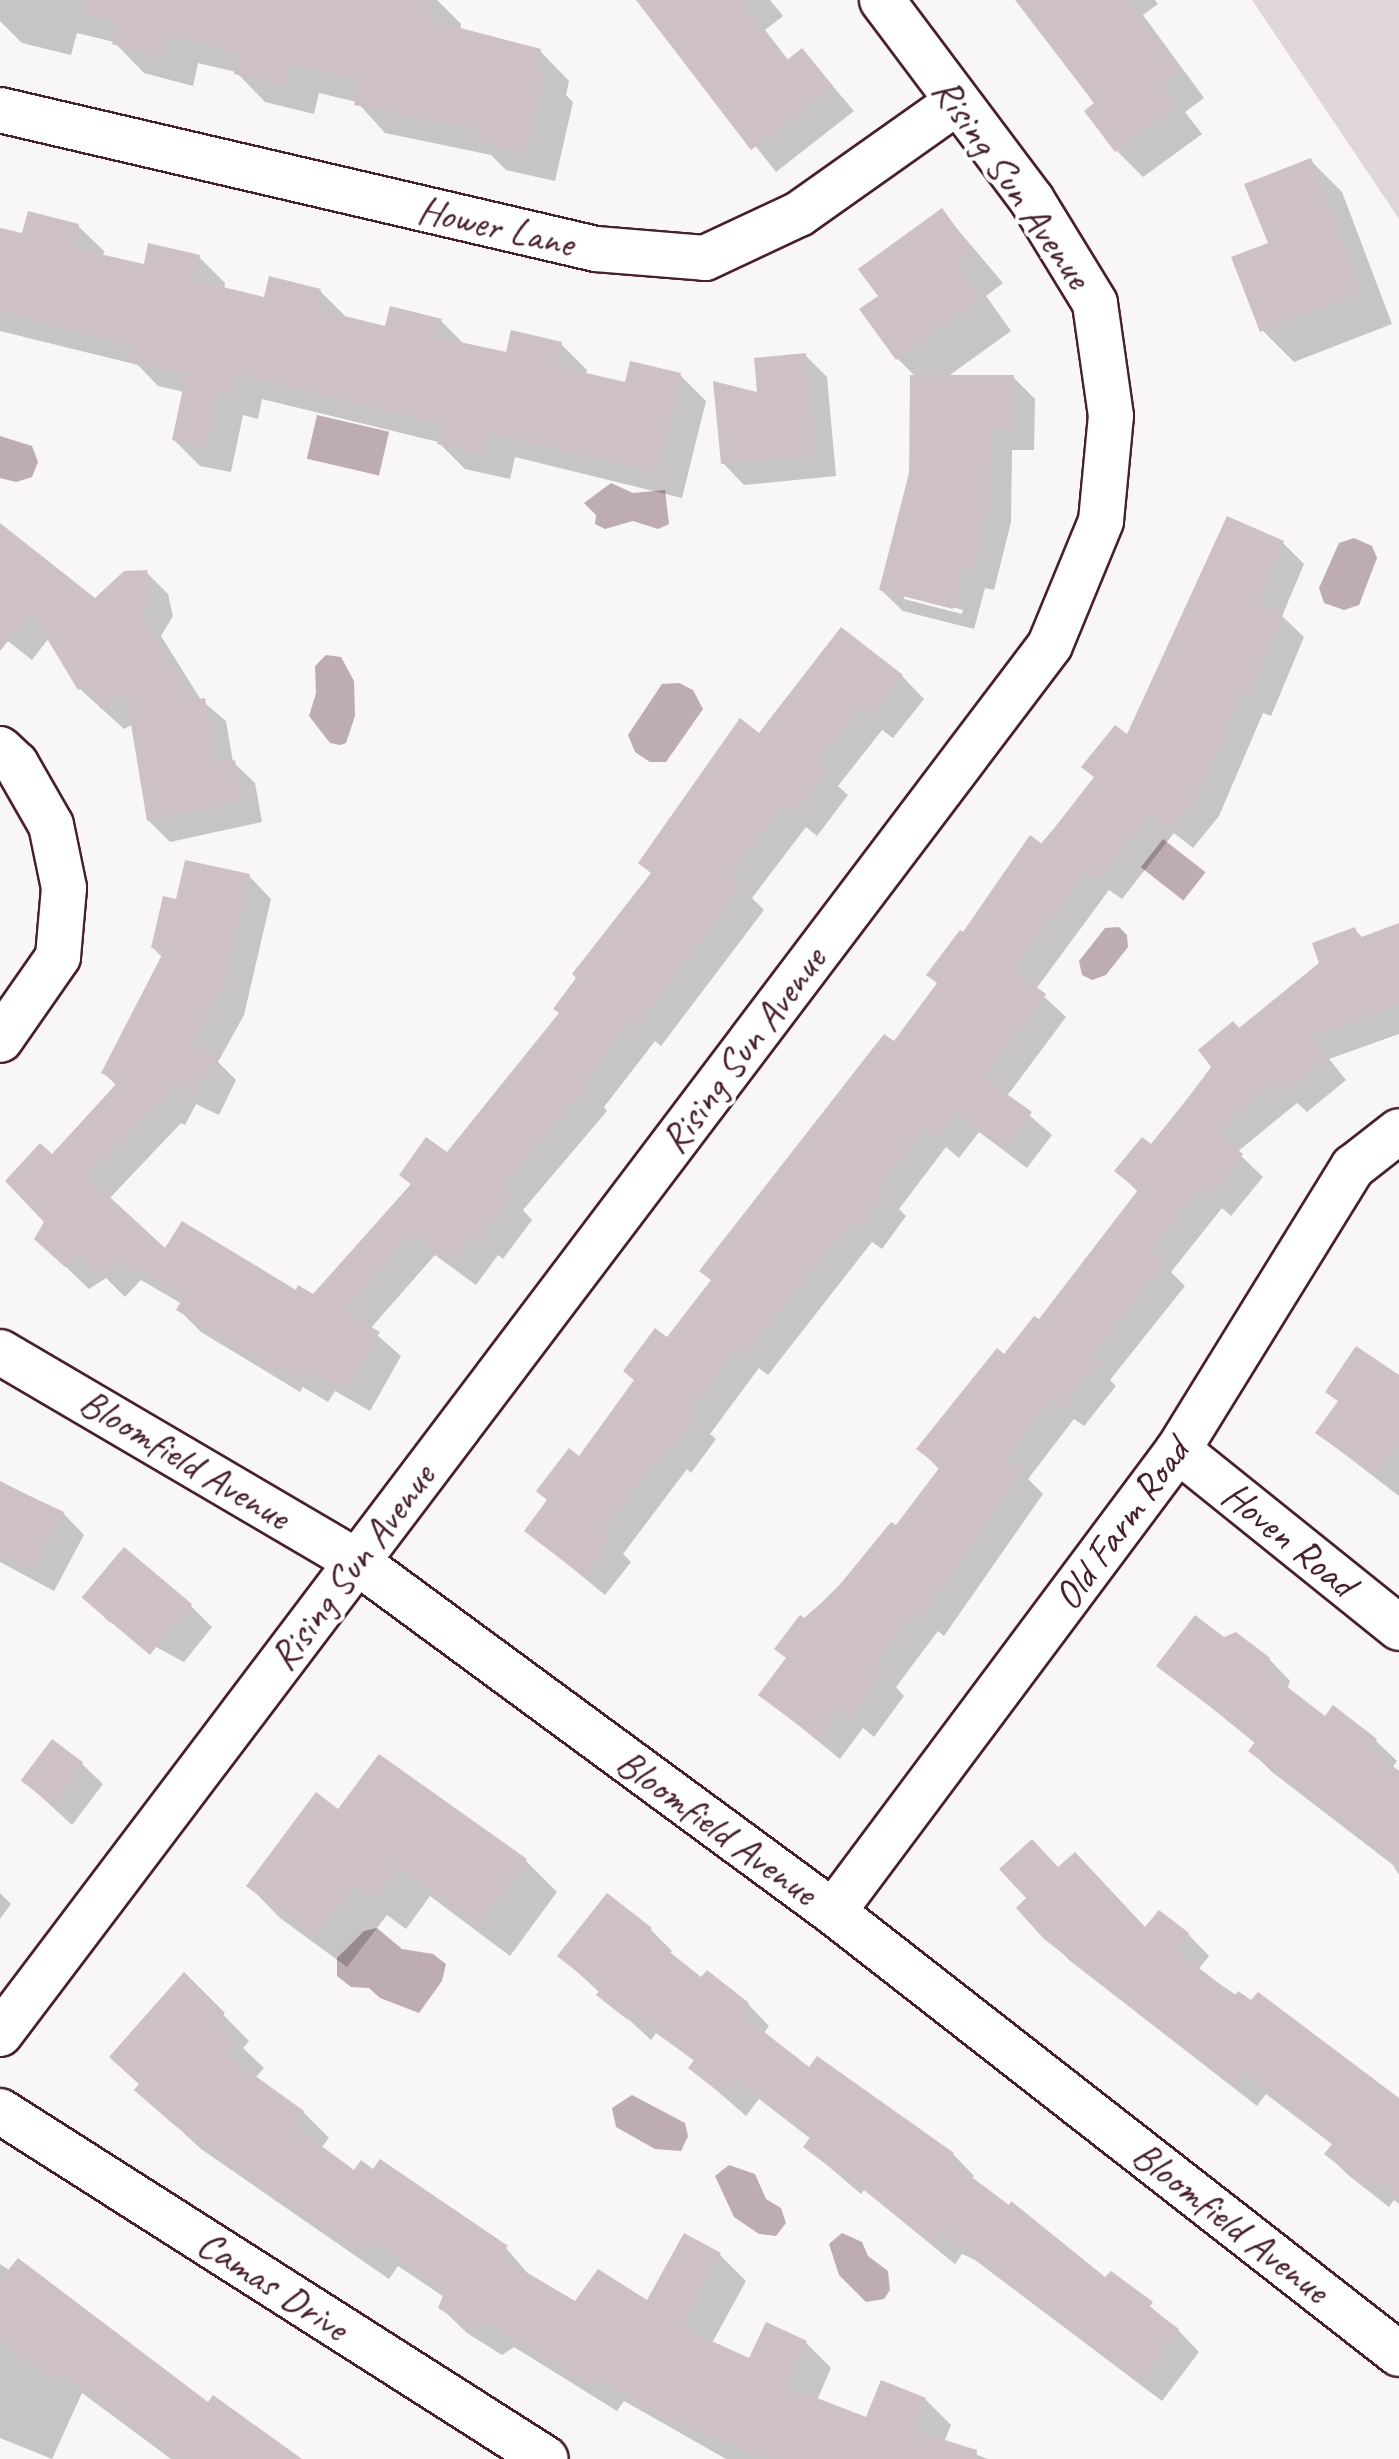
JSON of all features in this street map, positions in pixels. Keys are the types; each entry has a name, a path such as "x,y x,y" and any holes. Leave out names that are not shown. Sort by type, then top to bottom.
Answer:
{"street":[{"name":"Rising Sun Avenue","path":"0,2034 1050,645 1101,521 1111,416 1095,303 1032,200 882,0"},
{"name":"Hower Lane","path":"0,110 596,249 705,258 799,214 957,102"},
{"path":"0,1040 58,957 64,888 51,825 13,765"},
{"name":"Old Farm Road","path":"833,1912 1178,1450 1353,1167 1399,1131"},
{"name":"Bloomfield Avenue","path":"0,1352 356,1561 833,1912 1399,2354"},
{"name":"Hoven Road","path":"1178,1450 1399,1628"},
{"name":"Camas Drive","path":"0,2111 546,2459"}],"shaded area":[{"path":"1252,0 1399,0 1399,219"},
{"path":"317,415 389,432 379,475 307,459"},
{"path":"0,436 32,446 38,462 32,477 16,482 0,478"},
{"path":"611,483 633,493 665,490 669,524 658,529 633,521 605,529 595,524 596,515 584,503"},
{"path":"1354,538 1372,546 1377,558 1359,605 1344,610 1324,603 1319,588 1339,543"},
{"path":"326,655 341,657 354,681 355,716 346,743 340,745 330,743 309,716 316,693 315,666"},
{"path":"679,683 693,690 703,709 666,762 650,762 635,752 628,735 662,684"},
{"path":"1163,839 1206,872 1183,901 1141,867"},
{"path":"1119,927 1127,935 1128,947 1106,975 1092,980 1082,975 1079,961 1105,928"},
{"path":"377,1928 402,1949 433,1954 446,1964 442,1981 419,2013 380,1998 369,1988 351,1987 337,1976 337,1958 364,1931"},
{"path":"632,2095 685,2123 688,2136 681,2151 655,2149 616,2127 612,2108"},
{"path":"729,2165 755,2174 766,2199 781,2208 786,2223 776,2236 759,2234 734,2217 715,2176"},
{"path":"842,2233 862,2242 868,2256 888,2271 890,2290 884,2299 866,2302 839,2275 829,2244"}],"building":[{"path":"86,0 431,0 430,20 541,49 536,69 545,71 525,153 475,141 477,129 354,105 359,81 290,64 285,86 234,74 239,52 169,34 163,57 112,44 118,22 84,13"},
{"path":"636,0 739,0 786,61 802,48 833,86 751,150"},
{"path":"1015,0 1127,0 1179,71 1160,84 1176,106 1115,152 1084,111 1094,103"},
{"path":"1311,158 1362,292 1260,332 1231,257 1268,243 1244,184"},
{"path":"942,208 973,251 956,264 981,298 896,360 859,309 878,296 858,269"},
{"path":"28,211 79,224 73,248 144,264 148,243 200,255 194,280 264,297 269,276 321,289 316,309 385,326 390,306 442,319 437,337 506,352 511,330 562,342 556,366 625,382 630,361 681,373 657,473 489,432 484,454 437,444 442,424 237,374 232,394 218,391 205,448 172,440 186,374 130,361 134,346 0,311 0,228 22,233"},
{"path":"806,353 816,455 721,464 713,381 757,392 754,358"},
{"path":"910,375 1014,375 1013,429 991,429 990,499 972,570 964,567 953,609 879,590 909,473"},
{"path":"1227,516 1284,541 1257,603 1283,614 1249,696 1241,693 1198,795 1171,828 1151,814 1099,879 1087,870 1013,970 1046,994 984,1078 1032,1112 1005,1148 957,1112 937,1138 924,1128 879,1188 887,1193 859,1229 850,1222 746,1355 737,1348 689,1412 696,1417 669,1453 665,1450 602,1532 611,1539 583,1576 524,1531 547,1500 536,1491 569,1448 579,1456 634,1380 623,1371 655,1328 667,1337 711,1280 699,1271 884,1034 894,1041 937,983 926,975 960,930 963,932 1030,835 1042,844 1094,777 1081,767 1115,725 1127,734"},
{"path":"0,523 95,598 124,571 147,570 152,593 141,614 194,700 205,698 216,763 235,760 242,801 147,821 126,694 101,709 86,685 78,690 31,612 0,651"},
{"path":"841,627 903,675 869,717 859,709 816,763 826,771 793,815 783,806 730,876 743,886 638,1025 631,1020 583,1084 586,1087 501,1188 511,1196 480,1238 475,1234 453,1264 412,1234 343,1311 380,1332 346,1390 312,1370 305,1381 280,1366 277,1372 176,1310 183,1298 118,1258 101,1276 82,1257 65,1267 34,1239 44,1222 5,1181 40,1143 52,1154 118,1082 101,1073 164,951 151,948 163,896 176,899 185,860 250,874 225,981 193,1044 215,1056 196,1094 173,1082 162,1104 157,1102 87,1176 165,1248 182,1221 296,1290 298,1285 313,1294 411,1184 399,1175 426,1137 447,1152 559,1013 553,1009 576,978 572,974 651,873 638,863 740,718 759,733"},
{"path":"1399,923 1399,1005 1309,1037 1326,1057 1284,1092 1276,1082 1215,1132 1243,1154 1209,1196 1199,1188 1149,1251 1165,1263 1089,1358 1096,1363 1062,1407 1051,1399 1007,1458 1023,1471 922,1616 916,1611 874,1666 884,1673 851,1717 840,1709 817,1739 758,1695 786,1658 774,1649 800,1615 804,1618 833,1593 891,1522 896,1525 940,1467 916,1449 997,1348 1004,1354 1034,1316 1039,1319 1138,1190 1114,1171 1142,1137 1151,1144 1212,1068 1198,1050 1233,1021 1239,1028 1319,963 1312,943 1355,927 1359,938"},
{"path":"1356,1346 1399,1375 1399,1442 1377,1476 1315,1433 1338,1401 1325,1392"},
{"path":"0,1482 64,1512 32,1571 0,1554"},
{"path":"124,1547 192,1604 150,1655 82,1598"},
{"path":"1195,1615 1224,1637 1236,1632 1270,1658 1265,1670 1325,1716 1333,1705 1377,1739 1369,1748 1399,1771 1399,1866 1248,1751 1256,1741 1156,1666"},
{"path":"52,1739 83,1762 52,1804 21,1781"},
{"path":"379,1754 527,1859 478,1926 398,1866 373,1899 355,1885 315,1937 246,1886 316,1792 338,1809"},
{"path":"1032,1839 1058,1867 1075,1852 1145,1927 1159,1910 1189,1933 1176,1950 1235,1996 1238,1991 1251,2000 1258,1992 1399,2098 1399,2197 1374,2178 1367,2187 1324,2154 1333,2143 1279,2100 1244,2074 1234,2086 1044,1939 1016,1908 1026,1898 999,1869"},
{"path":"607,1893 652,1928 647,1934 701,1977 707,1970 749,2003 741,2014 809,2067 817,2056 954,2153 949,2160 1009,2205 1011,2201 1105,2277 1111,2271 1153,2302 1149,2307 1179,2329 1139,2381 951,2239 940,2234 933,2244 842,2171 839,2174 803,2147 811,2136 737,2079 724,2096 688,2068 695,2059 634,2013 628,2020 596,1995 600,1990 557,1956"},
{"path":"184,1972 225,2013 217,2022 239,2041 226,2055 304,2111 293,2125 354,2170 361,2160 373,2169 380,2159 508,2246 499,2256 575,2301 598,2269 647,2300 684,2233 721,2253 681,2327 749,2358 766,2322 807,2341 786,2386 866,2417 881,2380 926,2398 912,2430 977,2450 976,2459 768,2459 655,2414 597,2376 591,2386 487,2322 474,2330 438,2308 445,2291 371,2241 362,2255 279,2200 173,2124 134,2090 139,2084 109,2057"},
{"path":"18,2258 208,2402 213,2395 302,2459 178,2459 61,2373 56,2382 0,2341 0,2280"}]}
